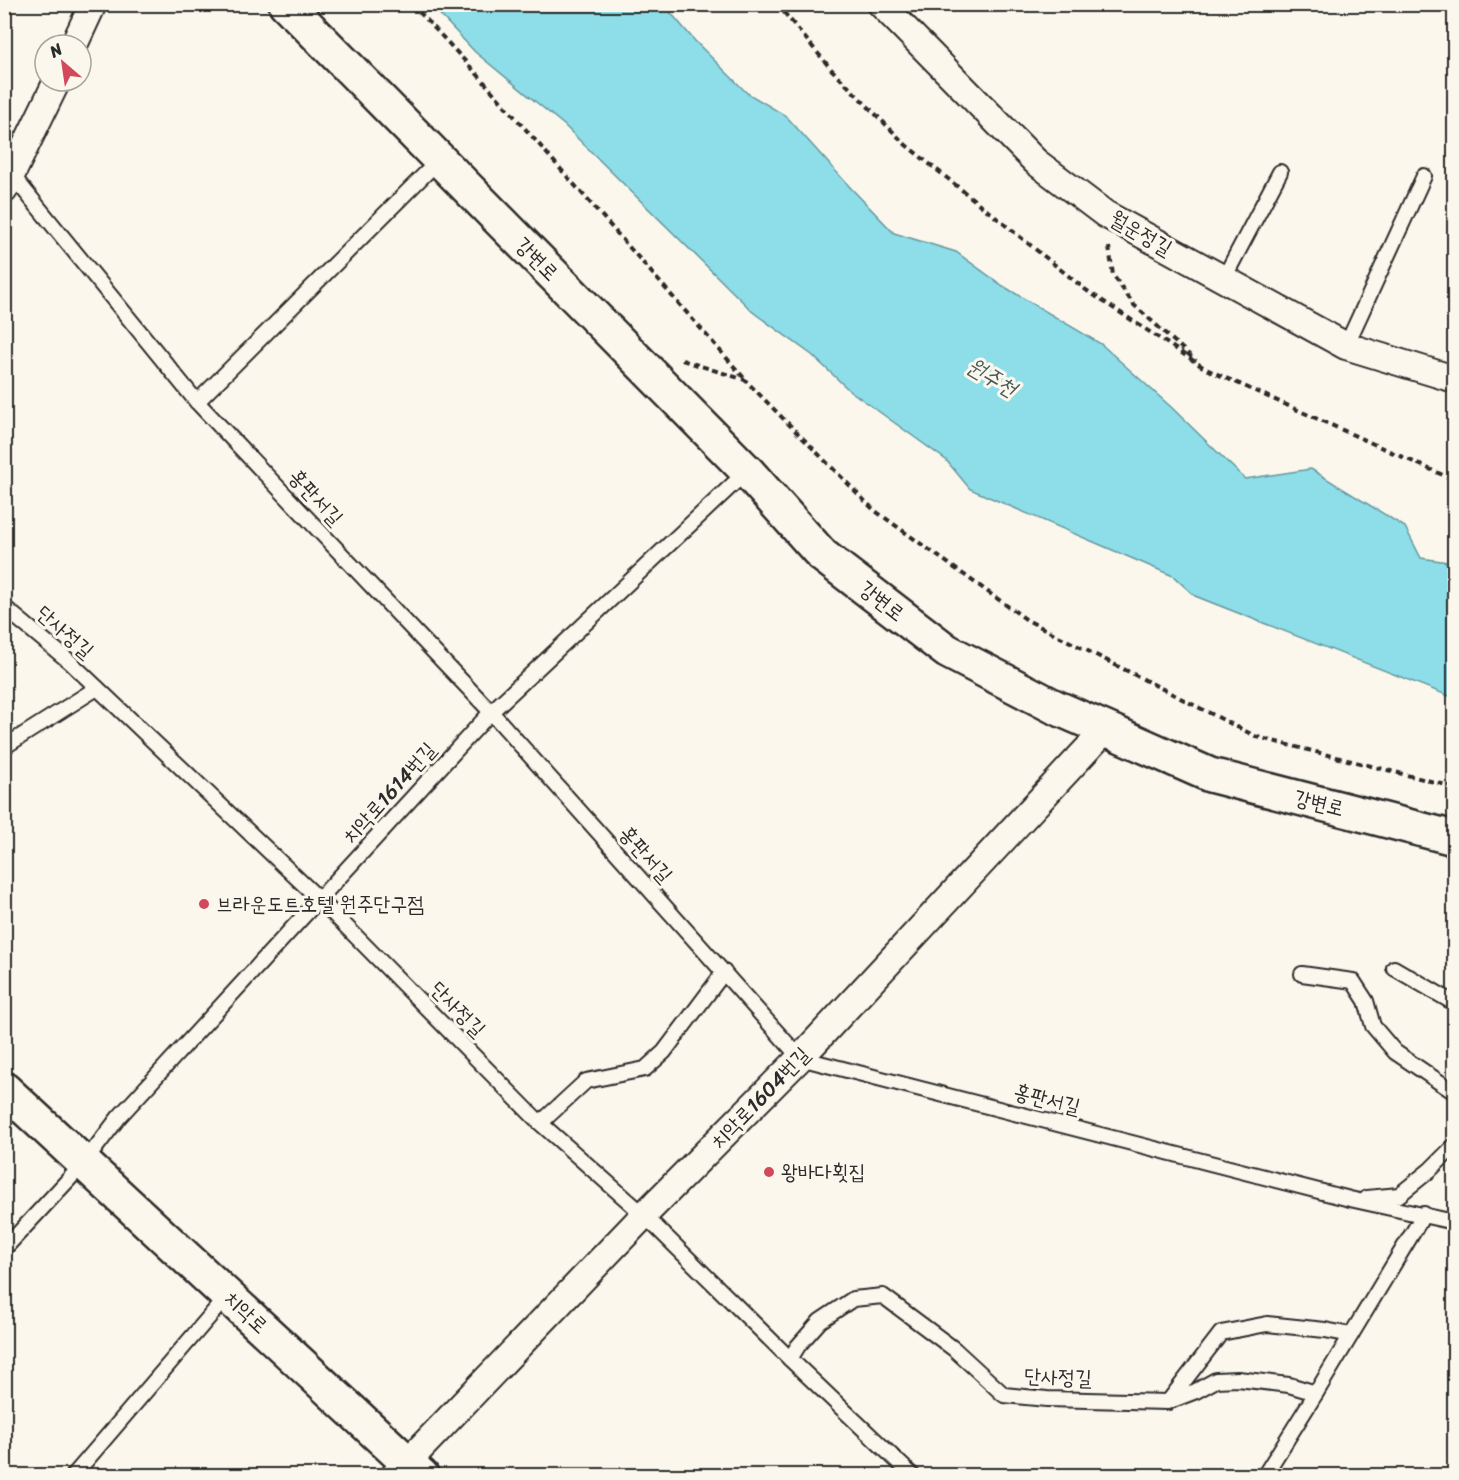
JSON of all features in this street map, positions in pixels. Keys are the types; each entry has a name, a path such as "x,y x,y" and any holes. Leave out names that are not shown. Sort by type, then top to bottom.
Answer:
{"street":[{"path":"80,33 93,4"},
{"name":"강변로","path":"286,4 747,471 822,555 947,651 1055,707 1210,775 1455,838"},
{"name":"월운정길","path":"882,4 1036,162 1105,214 1346,346 1455,379"},
{"path":"8,182 51,93"},
{"name":"치악로1604번길","path":"408,1471 644,1215 800,1058 1106,729"},
{"name":"치악로","path":"4,1089 228,1295 408,1471"}],"lane":[{"path":"197,402 439,160"},
{"path":"1223,280 1280,172"},
{"path":"1346,346 1424,176"},
{"name":"홍판서길","path":"8,182 197,402 491,712 800,1058 1350,1199 1455,1222"},
{"name":"치악로1614번길","path":"84,1163 118,1117 491,712 747,471"},
{"name":"단사정길","path":"4,608 69,661 320,900 539,1122 644,1215 913,1476"},
{"name":"단사정길","path":"4,747 97,688"},
{"path":"1394,968 1455,1003"},
{"path":"539,1122 586,1081 645,1069 664,1052 723,972"},
{"path":"1302,974 1353,981 1366,1001 1373,1026 1395,1052 1455,1092"},
{"path":"1350,1199 1399,1195 1455,1146"},
{"path":"4,1249 84,1163"},
{"path":"1264,1476 1424,1214"},
{"path":"73,1476 228,1295"},
{"name":"단사정길","path":"790,1359 820,1321 853,1299 883,1296 954,1349 1004,1395 1168,1402"},
{"path":"1168,1402 1221,1333 1267,1324 1351,1335"},
{"path":"1168,1402 1216,1380 1238,1379 1289,1385 1316,1393"}],"path":[{"path":"412,4 478,75 745,380 874,510 1027,620 1257,736 1455,787"},
{"path":"777,4 831,69 906,145 1086,290 1206,369 1455,480"},
{"path":"1105,214 1113,275 1134,305 1206,369"},
{"path":"681,360 745,380"}],"water":[{"name":"원주천","path":"431,5 664,5 695,41 747,93 786,116 894,233 956,252 1003,286 1101,344 1171,407 1245,479 1311,469 1405,527 1421,558 1454,563 1454,698 1195,596 1173,576 970,489 946,460 849,390 812,355 754,313 564,125 475,52"}],"place":[{"name":"브라운도트호텔 원주단구점","path":"204,904"},
{"name":"왕바다횟집","path":"769,1172"}]}
